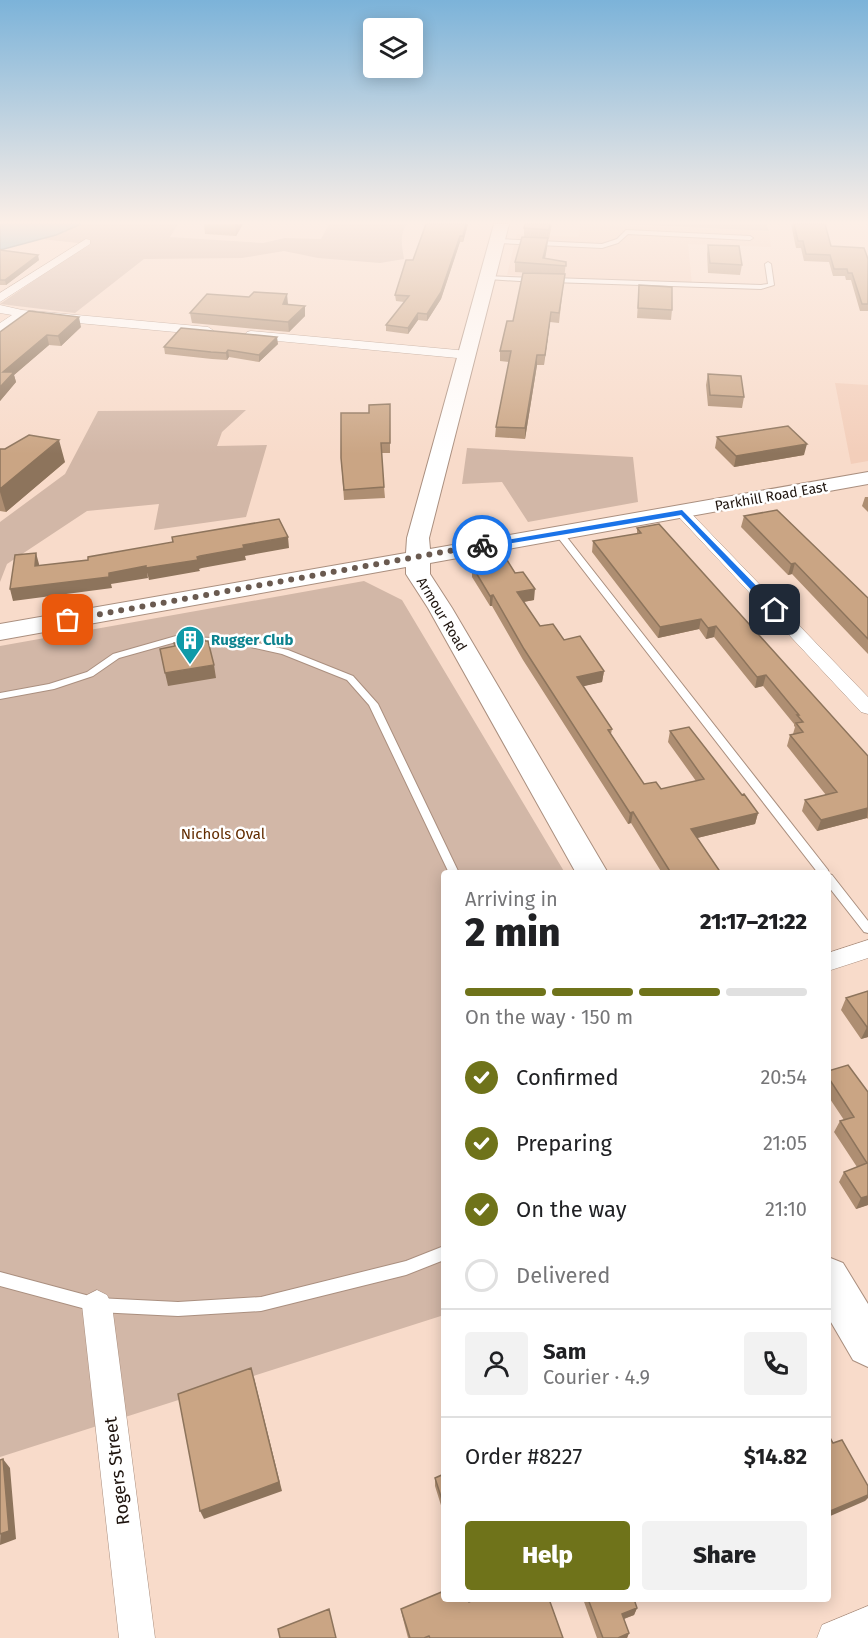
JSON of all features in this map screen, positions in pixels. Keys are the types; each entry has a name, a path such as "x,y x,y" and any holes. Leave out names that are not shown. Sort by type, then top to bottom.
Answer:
{"main road":[{"name":"Armour Road","path":"482,300 418,538 418,574 440,608 590,870"},
{"name":"Parkhill Road East","path":"0,632 868,478"},
{"path":"831,1282 868,1345"}],"street":[{"path":"0,309 22,314 468,355"},
{"path":"0,329 22,314"},
{"path":"682,512 868,708"},
{"path":"831,961 868,950"},
{"name":"Rogers Street","path":"97,1305 137,1638"},
{"path":"835,1638 868,1624"}],"lane":[{"path":"559,533 822,870"},
{"path":"0,696 71,681 90,674 116,656 176,639 246,644 285,652 350,678 374,704 453,870"},
{"path":"831,882 868,929"},
{"path":"0,1279 97,1305 178,1309 261,1304 406,1268 441,1253"}],"shaded area":[{"path":"835,383 868,385 868,461 851,464"}],"green space":[{"path":"5,300 91,300 75,313 0,304"},
{"path":"246,410 222,432 217,446 267,445 246,517 154,530 159,504 87,511 7,564 0,582 0,522 65,474 98,411"},
{"path":"467,448 633,457 638,502 528,522 502,482 462,484"},
{"name":"Nichols Oval","path":"364,581 402,600 563,870 441,870 441,1316 0,1457 0,646"}],"building":[{"path":"201,300 284,300 283,304 305,306 288,322 190,313"},
{"path":"405,300 436,300 427,314 418,313 408,328 386,325"},
{"path":"517,300 561,300 559,313 551,312 545,355 537,355 525,428 496,427 511,351 500,351 507,321 513,321"},
{"path":"638,300 672,300 672,310 638,308"},
{"path":"861,300 868,300 868,304 862,304"},
{"path":"29,311 79,317 58,336 47,335 3,372 14,372 0,387 0,332"},
{"path":"181,328 277,337 259,355 228,350 226,353 164,347"},
{"path":"708,374 741,376 744,397 710,395"},
{"path":"390,404 390,443 381,443 384,487 344,490 341,413 369,413 369,405"},
{"path":"788,426 807,444 736,456 717,437"},
{"path":"29,435 59,440 0,489 0,449 5,449"},
{"path":"777,510 868,598 868,639 795,563 791,564 744,516"},
{"path":"279,519 288,537 243,545 244,548 197,557 198,560 109,573 109,577 10,589 15,555 36,553 35,566 88,560 88,557 173,542 172,537"},
{"path":"659,524 868,756 868,808 821,820 805,800 837,792 790,735 803,732 796,723 803,722 797,715 799,715 766,675 757,677 716,626 708,628 701,619 660,627 593,541 641,533 637,528"},
{"path":"507,560 515,573 523,572 535,589 517,592 540,626 553,624 564,640 580,636 604,671 577,677 612,729 608,730 644,784 656,782 661,789 704,779 670,731 689,727 742,795 744,794 758,813 691,829 719,870 669,870 524,649 493,595 490,596 472,566"},
{"path":"204,638 208,641 214,665 165,673 160,649 175,646 174,643"},
{"path":"868,991 868,1026 867,1027 846,998"},
{"path":"848,1065 868,1092 868,1196 861,1198 844,1172 867,1163 840,1121 854,1117 831,1082 831,1070"},
{"path":"251,1368 279,1482 200,1511 178,1394"},
{"path":"831,1439 833,1443 842,1440 868,1486 868,1495 831,1511"},
{"path":"3,1459 9,1531 0,1534 0,1460"},
{"path":"441,1475 441,1497 435,1478"},
{"path":"441,1592 441,1602 550,1602 563,1638 430,1638 429,1636 410,1638 401,1609"},
{"path":"589,1602 635,1602 637,1608 622,1614 629,1633 618,1638 603,1638"},
{"path":"329,1609 336,1638 280,1638 278,1629"}],"way so far":[{"path":"68,620 482,545"}],"place":[{"name":"Rugger Club","path":"190,666"}],"route":[{"path":"482,545 682,512 775,610"}]}
